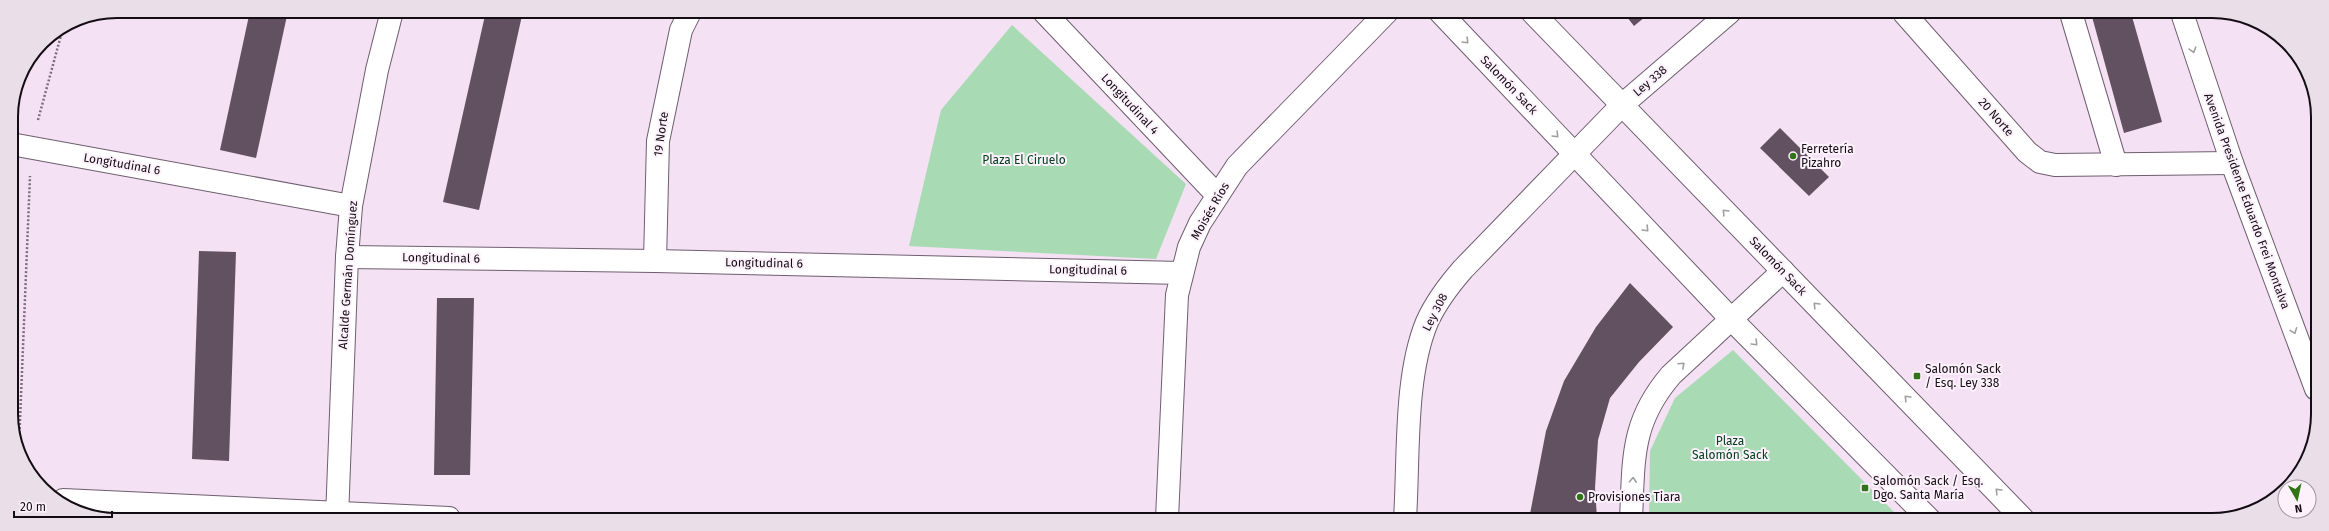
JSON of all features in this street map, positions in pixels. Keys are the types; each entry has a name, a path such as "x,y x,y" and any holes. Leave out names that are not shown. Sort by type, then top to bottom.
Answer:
{"street":[{"name":"Alcalde Germán Domínguez","path":"337,513 347,257 351,206 377,70 390,18"},
{"name":"19 Norte","path":"655,261 658,141 681,30 687,18"},
{"name":"Longitudinal 4","path":"1050,18 1217,195"},
{"name":"Moisés Ríos","path":"1167,513 1177,295 1182,272 1195,235 1217,195 1237,166 1381,18"},
{"name":"Salomón Sack","path":"1446,18 1732,320 1923,513"},
{"name":"Salomón Sack","path":"1538,18 2017,513"},
{"name":"Ley 338","path":"1575,155 1622,106 1722,18"},
{"name":"20 Norte","path":"1908,18 2033,158 2055,165 2232,163"},
{"path":"2072,18 2116,165"},
{"name":"Avenida Presidente Eduardo Frei Montalva","path":"2184,18 2232,163 2311,376"},
{"name":"Longitudinal 6","path":"21,146 351,206"},
{"name":"Ley 308","path":"1405,513 1414,366 1428,321 1449,285 1463,269 1575,155"},
{"name":"Longitudinal 6","path":"347,257 655,261 1182,272"},
{"path":"1632,513 1636,440 1645,412 1656,392 1671,375 1783,272"},
{"path":"68,500 286,513"}],"path":[{"path":"18,418 21,146 60,37"}],"green space":[{"name":"Plaza El Ciruelo","path":"1012,25 1186,184 1156,259 909,246 941,110"},
{"name":"Plaza Salomón Sack","path":"1733,350 1895,513 1649,513 1650,451 1675,398"}],"building":[{"path":"248,18 286,18 256,158 220,150"},
{"path":"484,18 521,18 479,210 443,202"},
{"path":"1628,18 1644,18 1634,26"},
{"path":"2092,18 2132,18 2162,122 2124,133"},
{"path":"1780,128 1829,177 1809,196 1760,148"},
{"path":"199,251 236,252 229,461 192,459"},
{"path":"1630,283 1673,327 1639,362 1610,398 1598,440 1595,488 1597,513 1530,513 1546,431 1564,381 1596,327"},
{"path":"437,298 474,298 470,475 434,475"}],"place":[{"name":"Ferretería Pizahro","path":"1793,156"},
{"name":"Salomón Sack / Esq. Ley 338","path":"1917,376"},
{"name":"Salomón Sack / Esq. Dgo. Santa María","path":"1865,488"},
{"name":"Provisiones Tiara","path":"1580,497"}]}
